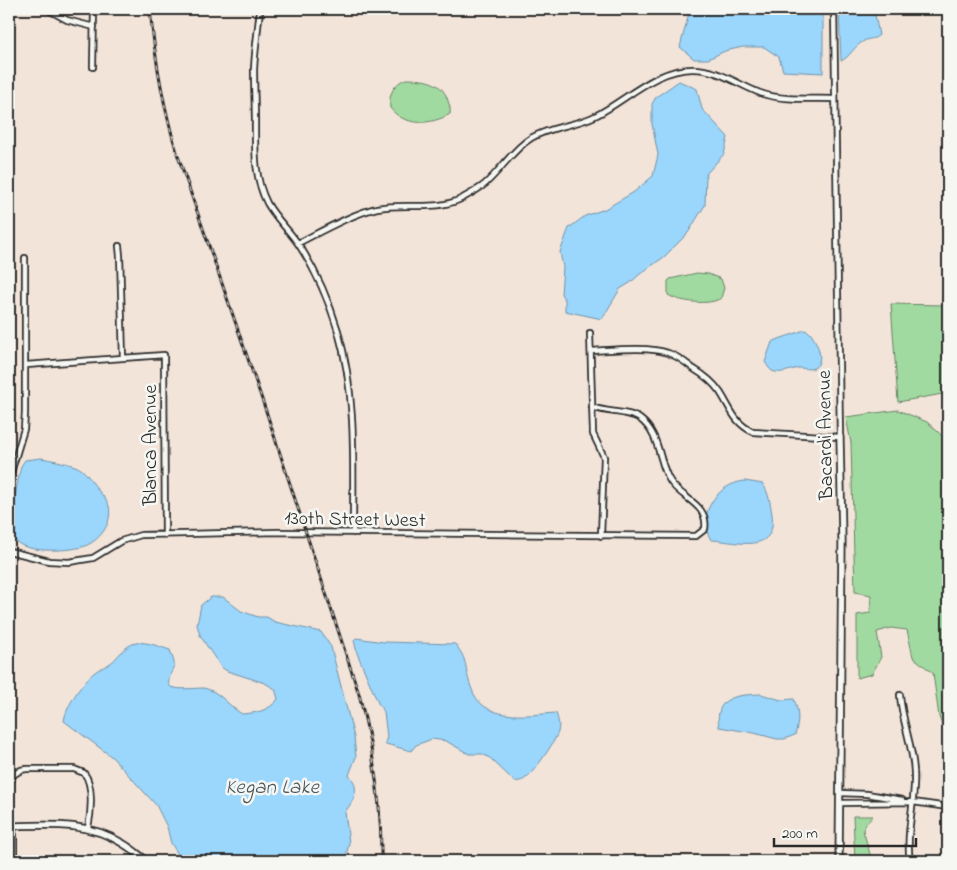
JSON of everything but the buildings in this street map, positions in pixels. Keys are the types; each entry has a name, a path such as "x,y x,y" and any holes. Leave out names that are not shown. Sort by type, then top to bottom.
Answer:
{"street":[{"path":"47,9 67,20 94,27"},
{"path":"93,67 94,9"},
{"path":"260,9 254,68 255,160 259,183 277,219 298,243 312,266 327,298 338,330 346,363 354,423 353,533"},
{"name":"Bacardi Avenue","path":"834,9 842,540 839,861"},
{"path":"298,243 376,208 396,205 435,206 462,198 485,184 512,153 531,138 595,116 656,78 673,71 693,69 712,71 725,75 761,94 776,98 835,99"},
{"path":"26,365 123,358 119,246"},
{"path":"9,479 24,428 26,258"},
{"path":"590,332 593,434 604,457 601,536"},
{"path":"591,351 654,350 677,356 710,380 719,390 736,421 744,428 753,432 840,437"},
{"name":"Blanca Avenue","path":"123,358 164,355 165,535"},
{"name":"130th Street West","path":"9,551 49,561 69,562 93,558 129,538 165,535 277,532 696,536 705,529 706,517 702,511 670,482 659,448 640,419 627,413 608,412 592,407"},
{"path":"900,696 903,721 914,763 915,780 908,835 910,861"},
{"path":"14,861 14,836 9,828 9,787 11,779 17,772 26,769 74,769 84,773 89,783 91,814 88,828"},
{"path":"840,793 867,794 948,807"},
{"path":"840,803 913,802"},
{"path":"9,828 59,825 88,828 122,842 148,861"}],"green space":[{"path":"406,79 431,82 440,88 447,98 450,114 427,122 418,122 396,114 390,108 391,94 398,83"},
{"path":"697,273 708,274 721,279 724,288 721,298 710,302 694,302 679,300 668,295 668,281 670,279"},
{"path":"891,304 943,305 948,307 948,393 898,402"},
{"path":"898,410 927,422 948,441 948,741 939,717 933,673 913,657 907,630 891,628 877,632 881,657 872,674 857,678 857,615 870,613 871,595 855,592 851,443 846,417"},
{"path":"853,816 873,816 863,830 872,861 855,861"}],"water":[{"path":"690,9 823,9 823,73 783,71 779,57 764,47 743,47 725,51 708,59 694,59 680,47"},
{"path":"839,9 876,9 875,15 879,35 861,43 841,61"},
{"path":"679,81 697,89 702,109 728,137 724,154 706,174 705,205 688,233 664,257 620,289 602,319 565,311 565,300 561,294 563,267 560,252 569,228 585,216 605,209 634,192 653,176 658,155 652,124 652,104 656,97"},
{"path":"804,330 811,334 819,349 820,360 818,365 811,369 799,368 779,372 771,370 765,362 772,342"},
{"path":"41,458 62,462 82,470 107,502 110,513 107,526 99,537 88,545 56,550 34,549 25,547 14,538 12,523 21,466 25,460"},
{"path":"745,481 763,484 767,491 772,514 772,527 768,536 761,541 753,543 711,540 706,521 712,502 726,488 735,483"},
{"name":"Kegan Lake","path":"211,597 223,597 241,611 258,617 267,617 275,622 321,632 331,647 354,737 356,757 349,775 355,785 355,794 345,812 349,843 345,861 182,861 171,843 167,827 156,805 112,757 64,721 72,701 90,676 112,662 122,651 136,643 145,643 170,650 174,662 169,682 171,687 179,689 209,689 242,714 262,711 271,706 278,699 275,689 265,683 227,671 221,667 200,635 197,625 201,605"},
{"path":"356,638 384,642 455,644 464,660 471,687 477,699 485,707 495,712 506,714 532,715 556,713 559,727 553,743 532,772 523,780 515,782 490,758 482,754 469,754 446,741 432,739 416,745 411,751 386,744 384,712 378,703 357,653 354,640"},
{"path":"761,694 781,700 794,699 798,717 795,735 784,739 777,739 719,727 718,717 720,709 729,699 744,695"}],"railway":[{"path":"150,9 160,83 178,156 267,414 359,694 376,777 381,861"}]}
